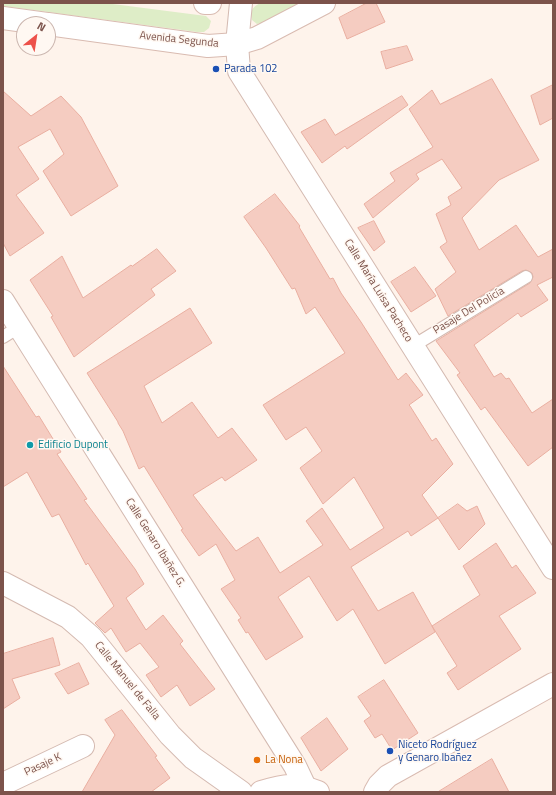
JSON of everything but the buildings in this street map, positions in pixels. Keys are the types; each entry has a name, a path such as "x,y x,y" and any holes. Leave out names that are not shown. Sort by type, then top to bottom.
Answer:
{"street":[{"path":"205,3 210,3"},
{"name":"Calle María Luisa Pacheco","path":"241,3 237,44 239,71 553,568"},
{"name":"Avenida Segunda","path":"56,25 208,46 237,44 257,38 324,3"},
{"name":"Avenida Segunda","path":"3,18 16,20"},
{"name":"Calle Genaro Ibañez G.","path":"3,301 11,332 311,789"},
{"name":"Calle Manuel de Falla","path":"3,583 68,617 82,628 91,637 170,735 193,758 241,792"},
{"path":"375,792 379,785 388,776 553,684"},
{"name":"Pasaje K","path":"3,784 83,746"},
{"path":"261,792 290,785 311,789"}],"lane":[{"name":"Pasaje Del Policía","path":"413,346 526,277"}],"green space":[{"path":"3,3 105,3 206,16 211,21 209,28 204,32 197,32 3,6"},
{"path":"260,3 301,3 265,22 257,24 252,20 251,14 253,8"}],"place":[{"name":"Parada 102","path":"216,69"},
{"name":"Edificio Dupont","path":"30,445"},
{"name":"Niceto Rodríguez y Genaro Ibañez","path":"390,751"},
{"name":"La Nona","path":"257,760"}]}
